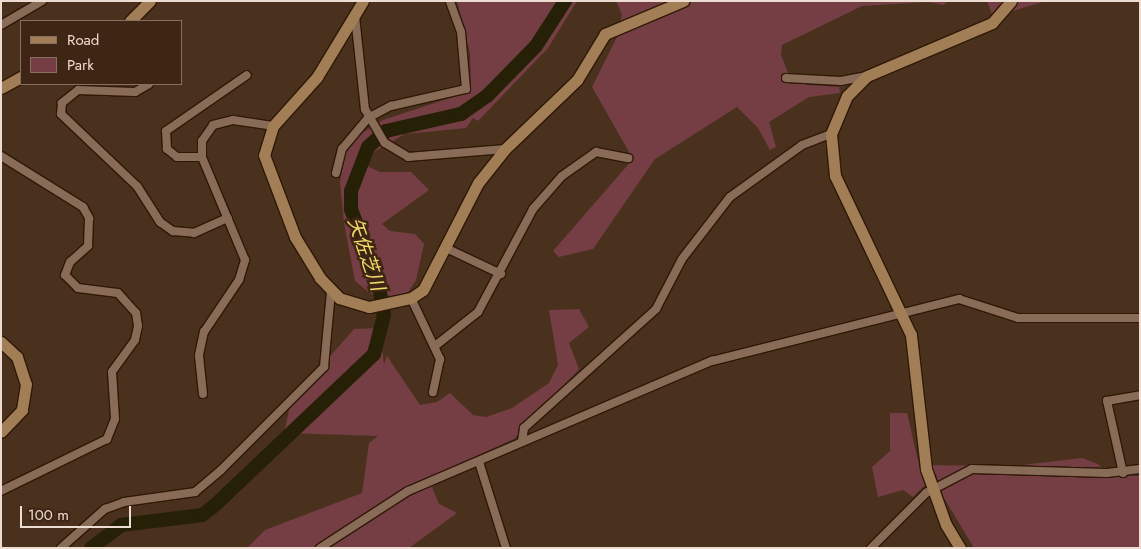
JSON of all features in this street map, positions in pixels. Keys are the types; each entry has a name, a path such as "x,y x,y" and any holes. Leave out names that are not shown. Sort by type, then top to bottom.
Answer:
{"street":[{"path":"1,25 42,1"},
{"path":"131,20 150,1"},
{"path":"363,1 318,77 273,126 264,154 295,237 331,292 351,304 369,307 411,298 434,275 478,183 505,149 562,97 605,34 683,1"},
{"path":"336,173 342,149 368,118 390,106 466,89 461,32 450,1"},
{"path":"786,78 841,81 867,76 992,22 1011,1"},
{"path":"355,16 368,118 372,127 385,143 408,157 505,149"},
{"path":"202,157 177,157 167,149 166,131 247,74"},
{"path":"867,76 848,96 831,134 835,176 902,313 915,359 920,443 931,489 960,548"},
{"path":"1,88 20,78"},
{"path":"146,85 135,92 78,90 62,103 61,114 137,186 160,222 173,231 194,233 228,218"},
{"path":"203,394 199,361 204,332 244,272 244,251 202,157 205,131 213,125 233,120 273,126"},
{"path":"522,442 524,428 656,309 682,259 730,196 802,146 831,134"},
{"path":"435,346 478,312 501,274 533,209 562,176 596,152 628,158"},
{"path":"1,156 83,207 89,218 88,246 70,262 65,275 78,288 118,293 136,313 138,326 135,340 112,372 115,419 107,439 1,491"},
{"path":"446,248 501,274"},
{"path":"61,548 105,509 124,502 195,492 221,470 324,367 331,292"},
{"path":"411,298 440,359 433,392"},
{"path":"320,548 408,491 712,361 792,344 861,321 959,299 1018,318 1140,318"},
{"path":"1,342 17,357 26,384 22,410 1,432"},
{"path":"1123,472 1107,401 1140,395"},
{"path":"479,462 506,548"},
{"path":"871,548 931,489 972,469 1123,472 1140,469"}],"green space":[{"path":"457,1 577,1 548,48 478,121 473,118 466,128 405,134 372,153 367,166 380,172 411,172 429,190 382,224 390,231 415,234 424,244 416,280 405,297 371,294 355,281 344,223 340,182 345,154 359,135 383,120 471,91 470,53"},
{"path":"616,1 949,1 943,5 929,2 862,6 782,45 781,55 788,73 807,85 839,87 840,93 809,97 769,122 776,147 770,150 758,128 737,107 655,159 593,249 559,257 553,251 633,159 592,87 617,37 622,15"},
{"path":"987,1 1046,1 993,17"},
{"path":"579,309 589,327 569,343 579,369 514,439 472,458 432,487 439,504 457,513 409,548 247,548 265,530 362,493 369,443 378,436 284,433 291,401 354,329 379,328 384,364 387,356 420,405 437,402 450,393 473,415 486,417 512,408 549,383 558,365 549,310"},
{"path":"890,413 907,413 919,465 1013,466 1082,458 1098,464 1110,476 1140,476 1140,548 974,548 941,493 936,474 913,497 903,490 878,497 872,467 890,451"}],"waterway":[{"name":"矢佐芝川","path":"91,548 121,525 202,515 214,506 374,354 384,315 378,281 351,209 351,191 368,147 386,131 461,114 487,96 536,46 565,1"}]}
